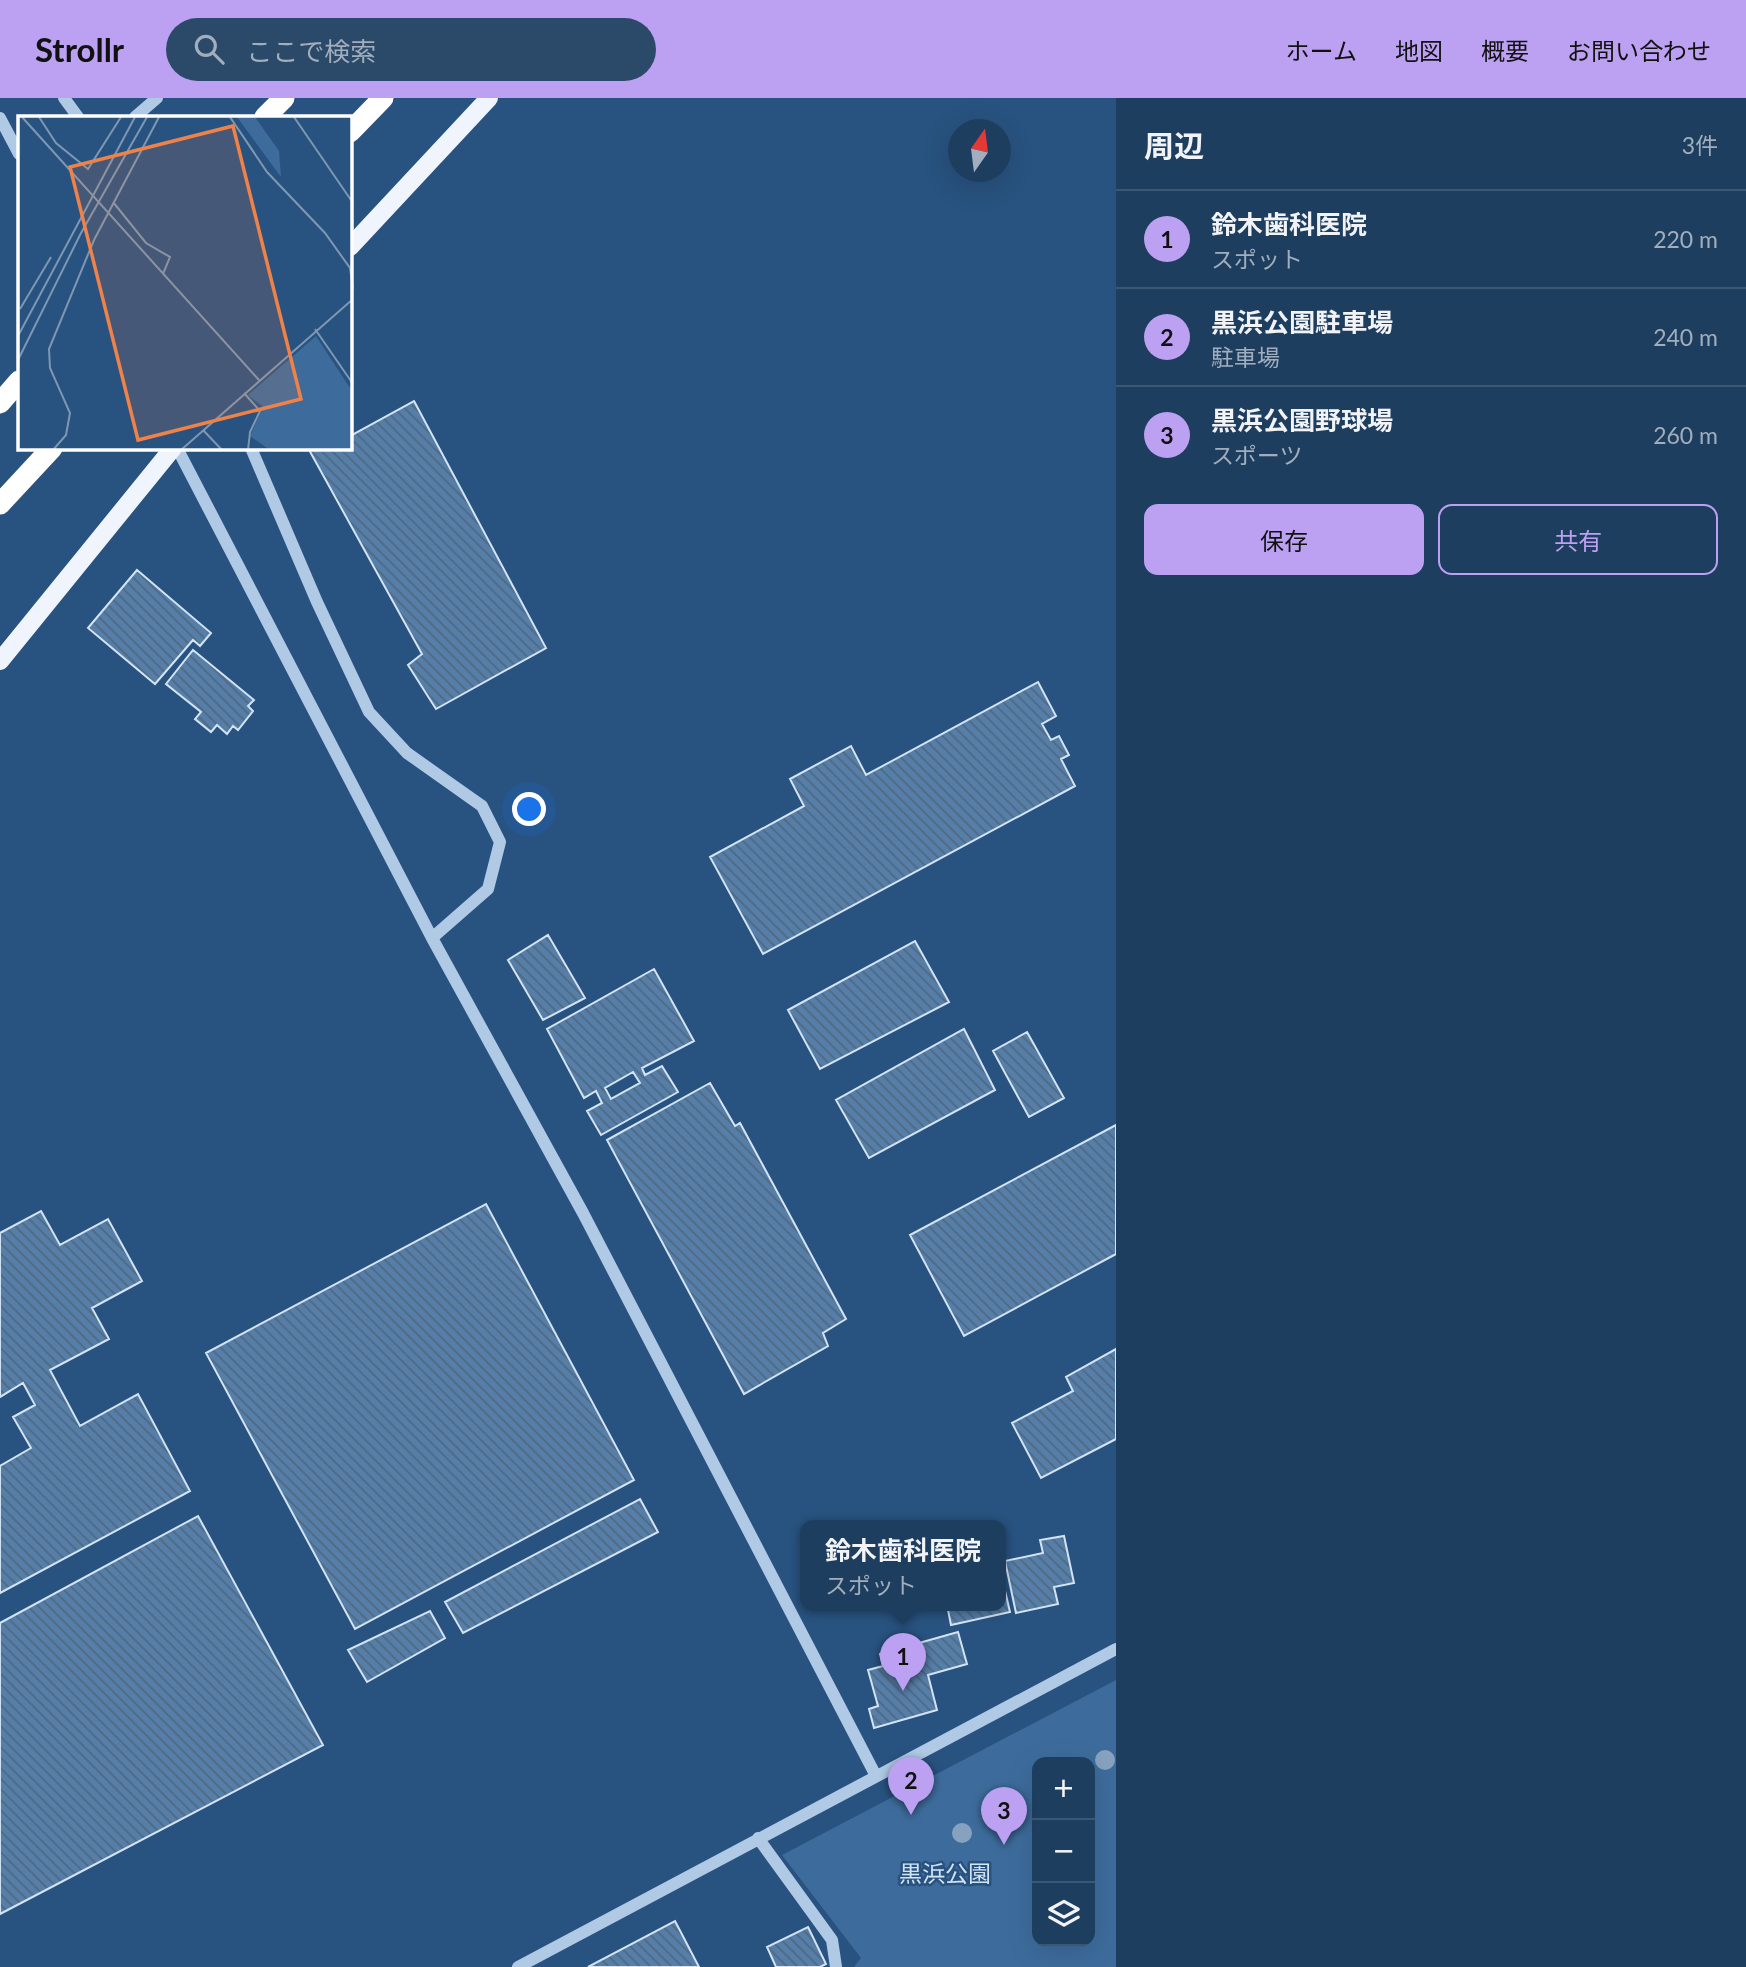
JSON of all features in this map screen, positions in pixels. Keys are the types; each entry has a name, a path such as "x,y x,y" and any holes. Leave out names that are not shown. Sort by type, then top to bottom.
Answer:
{"highway":[{"path":"266,116 284,98"},
{"path":"352,130 383,98"},
{"path":"0,403 18,381"},
{"path":"0,505 50,450"}],"main road":[{"path":"352,245 489,98"},
{"path":"0,661 173,450"}],"street":[{"path":"64,98 77,116"},
{"path":"136,116 157,98"},
{"path":"0,118 18,152"},
{"path":"176,450 432,937 583,1213 876,1776"},
{"path":"252,450 317,602 369,712 407,753 482,806 500,842 488,889 432,937"},
{"path":"518,1967 1116,1649"},
{"path":"758,1838 832,1940 836,1967"}],"green space":[{"name":"黒浜公園","path":"1116,1680 1116,1967 854,1967 861,1958 782,1855"}],"building":[{"path":"414,401 546,648 436,709 408,665 422,654 309,450 352,450 352,435"},
{"path":"137,570 211,633 200,646 193,640 155,684 88,628"},
{"path":"193,650 254,700 248,706 253,711 238,730 233,726 227,734 217,725 211,732 195,719 201,712 166,684"},
{"path":"1038,682 1056,716 1042,724 1051,740 1059,736 1069,755 1061,759 1075,786 763,954 710,857 804,806 790,779 851,746 866,775"},
{"path":"548,935 585,998 543,1020 508,960"},
{"path":"915,941 949,1002 820,1069 788,1010"},
{"path":"654,969 694,1041 642,1068 645,1075 662,1066 678,1092 601,1135 587,1111 602,1103 596,1091 584,1098 547,1029","holes":["633,1072 640,1083 611,1099 605,1088"]},
{"path":"964,1029 995,1090 869,1158 836,1100"},
{"path":"1027,1032 1064,1098 1029,1117 993,1051"},
{"path":"710,1083 735,1126 740,1123 846,1319 823,1333 828,1346 744,1394 607,1140"},
{"path":"1116,1125 1116,1254 964,1336 910,1235"},
{"path":"486,1204 634,1480 355,1629 206,1353"},
{"path":"41,1211 60,1245 108,1219 142,1281 92,1308 109,1339 50,1370 80,1426 138,1394 190,1491 0,1593 0,1466 31,1448 13,1417 35,1405 23,1383 0,1397 0,1233"},
{"path":"1116,1349 1116,1439 1041,1478 1012,1423 1073,1391 1066,1377"},
{"path":"640,1499 658,1532 463,1633 445,1602"},
{"path":"198,1516 323,1745 0,1914 0,1623"},
{"path":"1064,1536 1074,1583 1054,1587 1058,1604 1016,1613 1006,1561 1043,1553 1040,1540"},
{"path":"1006,1595 1010,1612 951,1625 948,1611 1006,1611"},
{"path":"430,1611 445,1638 367,1682 348,1650"},
{"path":"958,1632 967,1664 928,1675 937,1710 874,1728 869,1709 878,1706 868,1670 883,1666 880,1654"},
{"path":"675,1921 699,1967 588,1967"},
{"path":"808,1927 826,1964 820,1967 776,1967 767,1947"}],"place":[{"name":"鈴木歯科医院","path":"903,1691"},
{"name":"黒浜公園駐車場","path":"911,1815"},
{"name":"黒浜公園野球場","path":"1004,1845"}]}
